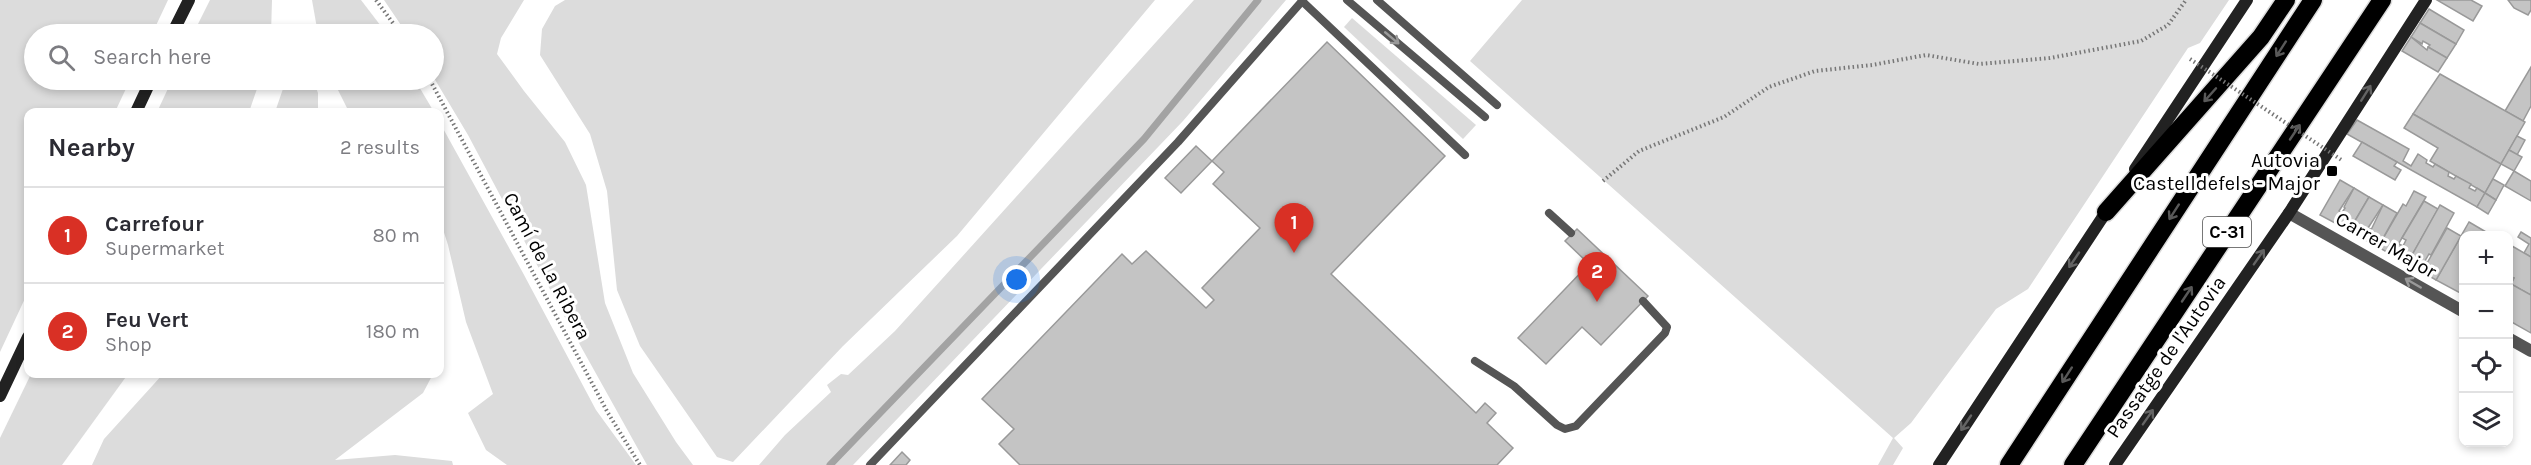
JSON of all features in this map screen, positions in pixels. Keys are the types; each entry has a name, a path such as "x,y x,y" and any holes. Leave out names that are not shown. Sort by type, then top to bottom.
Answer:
{"highway":[{"path":"2106,212 2262,37 2286,0"},
{"name":"C-31","path":"2009,465 2313,0"},
{"name":"C-31","path":"2073,465 2382,0"}],"street":[{"path":"177,24 189,0"},
{"path":"1939,465 2247,0"},
{"name":"Passatge de l'Autovia","path":"2115,465 2289,213 2427,0"},
{"path":"138,108 146,90"},
{"name":"Carrer Major","path":"2289,213 2459,310"},
{"path":"2510,339 2531,351"},
{"path":"0,396 24,345"}],"lane":[{"path":"1347,0 1485,117"},
{"path":"1377,0 1497,105"},
{"path":"870,465 1178,142 1302,1 1465,155"},
{"path":"1549,213 1570,233"},
{"path":"1475,361 1514,386 1557,425 1565,429 1576,426 1665,333 1667,327 1662,319 1643,302"}],"path":[{"path":"376,0 393,24"},
{"path":"1603,181 1639,151 1724,117 1768,87 1815,71 1926,56 1979,64 2061,56 2141,40 2168,25 2186,0"},
{"path":"2190,60 2343,161"},
{"name":"Camí de La Ribera","path":"435,90 608,412 640,465"}],"shaded area":[{"path":"0,0 168,0 157,24 24,24 24,90 125,90 117,108 24,108 24,301 0,352"},
{"path":"210,0 272,0 271,24 198,24"},
{"path":"312,0 361,0 379,24 316,24"},
{"path":"384,0 524,0 501,38 497,54 565,142 586,185 605,303 633,373 693,465 647,465 570,327 468,135 441,90 444,90 444,24 400,24"},
{"path":"565,0 1155,0 957,236 843,346 733,462 717,457 640,346 617,290 607,191 590,134 540,55 542,29 555,6"},
{"path":"1194,0 1286,0 1183,121 853,465 759,465 785,435 831,392 827,385 841,374 848,375 895,331"},
{"path":"1522,0 2229,0 2200,43 2188,48 2028,289 1996,309 1911,423 1894,438 1903,448 1893,465 1878,465 1893,438 1470,61"},
{"path":"1352,18 1476,125 1463,139 1344,27"},
{"path":"167,90 257,90 250,108 159,108"},
{"path":"283,90 317,90 318,108 276,108"},
{"path":"338,90 421,90 432,108 347,108"},
{"path":"444,130 596,410 636,465 507,465 486,450 468,413 493,394 466,322 444,232"},
{"path":"29,378 125,378 62,465 0,465 0,438"},
{"path":"159,378 431,378 423,393 335,460 395,455 452,461 453,465 92,465 104,439"}],"building":[{"path":"2437,0 2471,0 2482,6 2473,21"},
{"path":"2508,0 2531,0 2531,10 2528,15 2514,8"},
{"path":"2429,9 2464,30 2456,44 2420,23"},
{"path":"2420,23 2456,44 2447,58 2428,47 2430,45 2423,41 2422,44 2411,37"},
{"path":"2411,37 2427,50 2428,47 2447,58 2438,72 2402,51"},
{"path":"1327,42 1445,156 1331,274 1476,413 1485,403 1496,413 1487,423 1513,448 1497,465 1020,465 999,444 1014,429 982,399 1122,254 1132,264 1146,251 1206,308 1214,300 1202,288 1260,228 1213,184 1224,172 1212,161"},
{"path":"2531,67 2531,106 2523,121 2505,111"},
{"path":"2440,74 2525,122 2501,164 2413,114"},
{"path":"2413,114 2501,164 2485,193 2430,161 2438,148 2404,128"},
{"path":"2357,120 2409,149 2403,161 2411,166 2418,154 2427,160 2426,163 2433,167 2435,164 2449,172 2448,176 2454,179 2456,176 2471,184 2469,188 2475,191 2477,188 2485,193 2477,207 2347,134"},
{"path":"2517,136 2525,140 2517,155 2509,150"},
{"path":"2362,142 2397,162 2394,166 2401,170 2395,180 2353,156"},
{"path":"1196,146 1212,161 1181,193 1165,178"},
{"path":"2509,150 2522,157 2514,171 2501,164"},
{"path":"2514,171 2531,181 2531,201 2505,186"},
{"path":"2493,179 2504,185 2496,200 2485,193"},
{"path":"2340,180 2354,188 2339,211 2341,213 2335,223 2320,215"},
{"path":"2354,188 2369,197 2349,231 2335,223"},
{"path":"2414,191 2426,197 2392,255 2378,247 2403,204 2406,206"},
{"path":"2485,193 2496,200 2488,214 2477,207"},
{"path":"2369,197 2383,205 2363,239 2349,231"},
{"path":"2424,201 2438,209 2407,264 2392,255 2399,244 2403,246 2406,240 2402,238"},
{"path":"2383,205 2397,213 2378,247 2363,239 2371,230"},
{"path":"2440,205 2454,213 2431,255 2429,254 2425,261 2427,262 2422,272 2407,264"},
{"path":"2469,222 2484,231 2464,231"},
{"path":"2447,228 2459,235 2459,240 2436,280 2422,272"},
{"path":"1577,229 1648,296 1601,345 1582,327 1546,364 1518,338 1589,264 1565,241"},
{"path":"2521,232 2531,238 2531,257 2524,253 2529,244 2518,237"},
{"path":"2459,240 2459,292 2436,280"},
{"path":"2513,247 2531,257 2531,295 2513,285"},
{"path":"2513,285 2531,295 2531,333 2513,323"},
{"path":"902,452 910,460 906,465 890,465"}],"waterway":[{"path":"830,465 1144,139 1258,0"}],"place":[{"name":"Autovia Castelldefels - Major","path":"2332,171"},
{"name":"Carrefour","path":"1294,253"},
{"name":"Feu Vert","path":"1597,302"}]}
